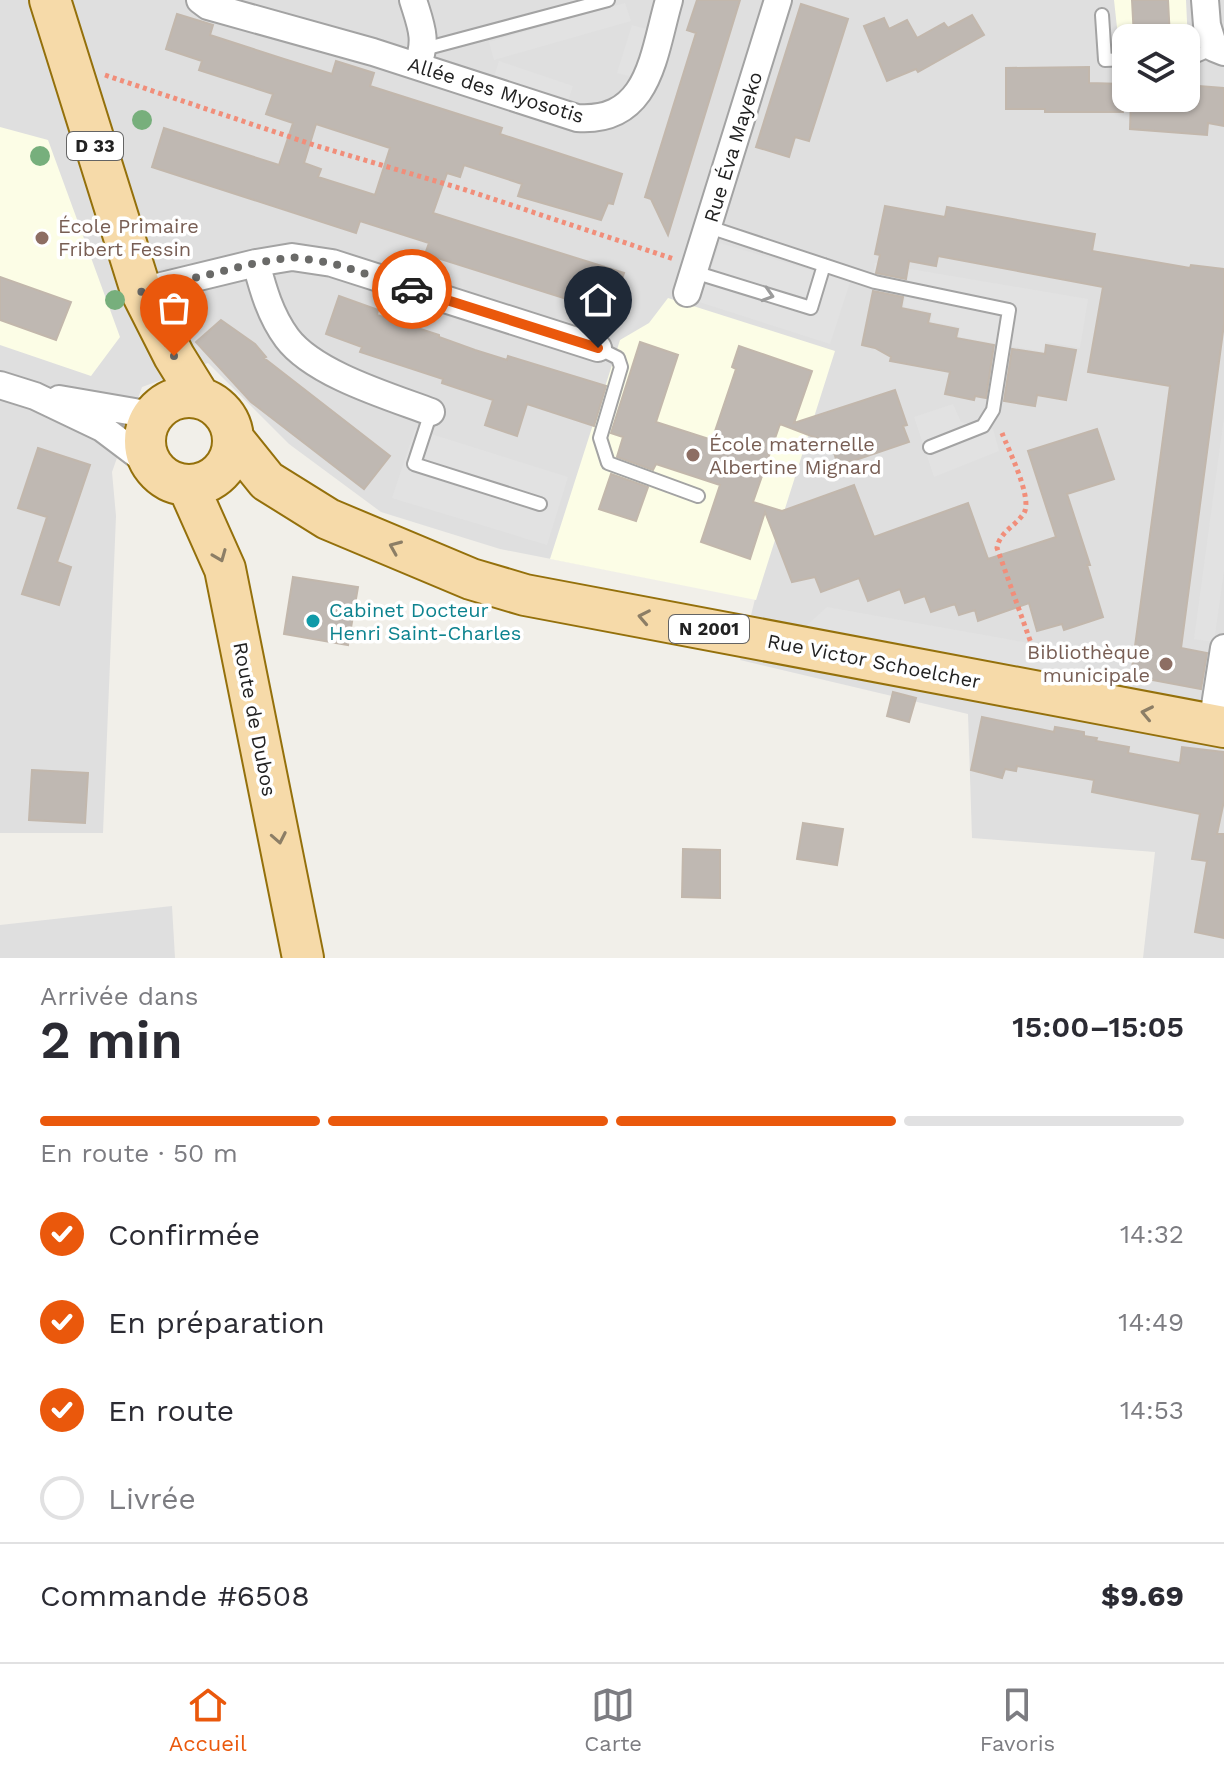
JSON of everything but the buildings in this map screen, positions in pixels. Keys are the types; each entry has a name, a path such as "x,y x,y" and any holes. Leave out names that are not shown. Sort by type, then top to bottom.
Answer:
{"main road":[{"name":"D 33","path":"50,0 141,291 174,356 200,398"},
{"name":"D 33","path":"141,291 154,413"},
{"path":"184,397 200,398 224,413 234,440 231,454 225,467 202,484 188,486 173,483 160,476 151,465 145,448 145,431 154,413 169,401 184,397"},
{"name":"Rue Victor Schoelcher","path":"234,440 267,481 328,519 484,583 525,595 1218,726"},
{"name":"Route de Dubos","path":"188,486 225,569 303,958"}],"street":[{"name":"Allée des Myosotis","path":"200,0 208,6 248,9 420,58 577,118 597,120 612,116 628,105 642,89 669,0"},
{"path":"413,0 423,32 420,58"},
{"name":"Rue Éva Mayeko","path":"692,277 778,0"},
{"path":"1205,0 1207,25 1219,50"},
{"path":"141,291 292,257 332,263 598,348"},
{"path":"256,263 272,314 289,341 331,373 431,412"},
{"path":"0,385 35,396 102,428 151,465"},
{"path":"35,396 154,413"},
{"path":"1218,726 1224,648"}],"lane":[{"path":"420,58 608,0"},
{"path":"1102,15 1105,60 1112,60"},
{"path":"709,227 875,282 1009,310 993,410 983,426 930,447"},
{"path":"692,277 811,308 824,265"},
{"path":"598,348 618,358 621,367 600,438 608,463 698,496"},
{"path":"431,412 414,464 540,504"}],"path":[{"path":"72,71 112,76 317,146 466,190 692,277"},
{"path":"993,410 1026,499 1024,513 999,538 997,548 1031,643"}],"shaded area":[{"path":"0,0 1224,0 1224,958 1143,958 1155,852 972,838 968,714 740,660 755,599 500,549 381,512 289,444 208,363 142,387 112,472 116,516 103,833 0,833"},
{"path":"1114,0 1186,0 1187,24 1117,24"},
{"path":"625,3 631,21 494,60 489,42"},
{"path":"632,25 647,29 633,77 617,73"},
{"path":"499,61 573,86 567,104 493,80"},
{"name":"École Primaire Fribert Fessin","path":"0,127 48,140 120,337 91,376 0,345"},
{"path":"720,243 850,282 830,344 699,302"},
{"path":"875,263 1088,299 1080,348 1046,342 1044,352 959,337 960,327 931,322 932,312 904,307 905,296 870,289"},
{"name":"École maternelle Albertine Mignard","path":"668,298 835,351 756,600 550,559 620,340 649,323"},
{"path":"953,404 961,422 993,429 999,451 934,477 914,417"},
{"path":"1224,417 1224,571 1214,642 1194,639"},
{"path":"415,429 568,477 547,545 392,498"},
{"path":"827,607 1074,651 1090,658 1073,677 805,627"},
{"path":"172,906 175,958 0,958 0,925"}],"way so far":[{"path":"174,356 141,291 292,257 332,263 412,289"}],"place":[{"name":"École Primaire Fribert Fessin","path":"42,238"},
{"name":"École maternelle Albertine Mignard","path":"693,455"},
{"name":"Cabinet Docteur Henri Saint-Charles","path":"313,621"},
{"name":"Bibliothèque municipale","path":"1166,664"}],"route":[{"path":"412,289 598,348"}]}
